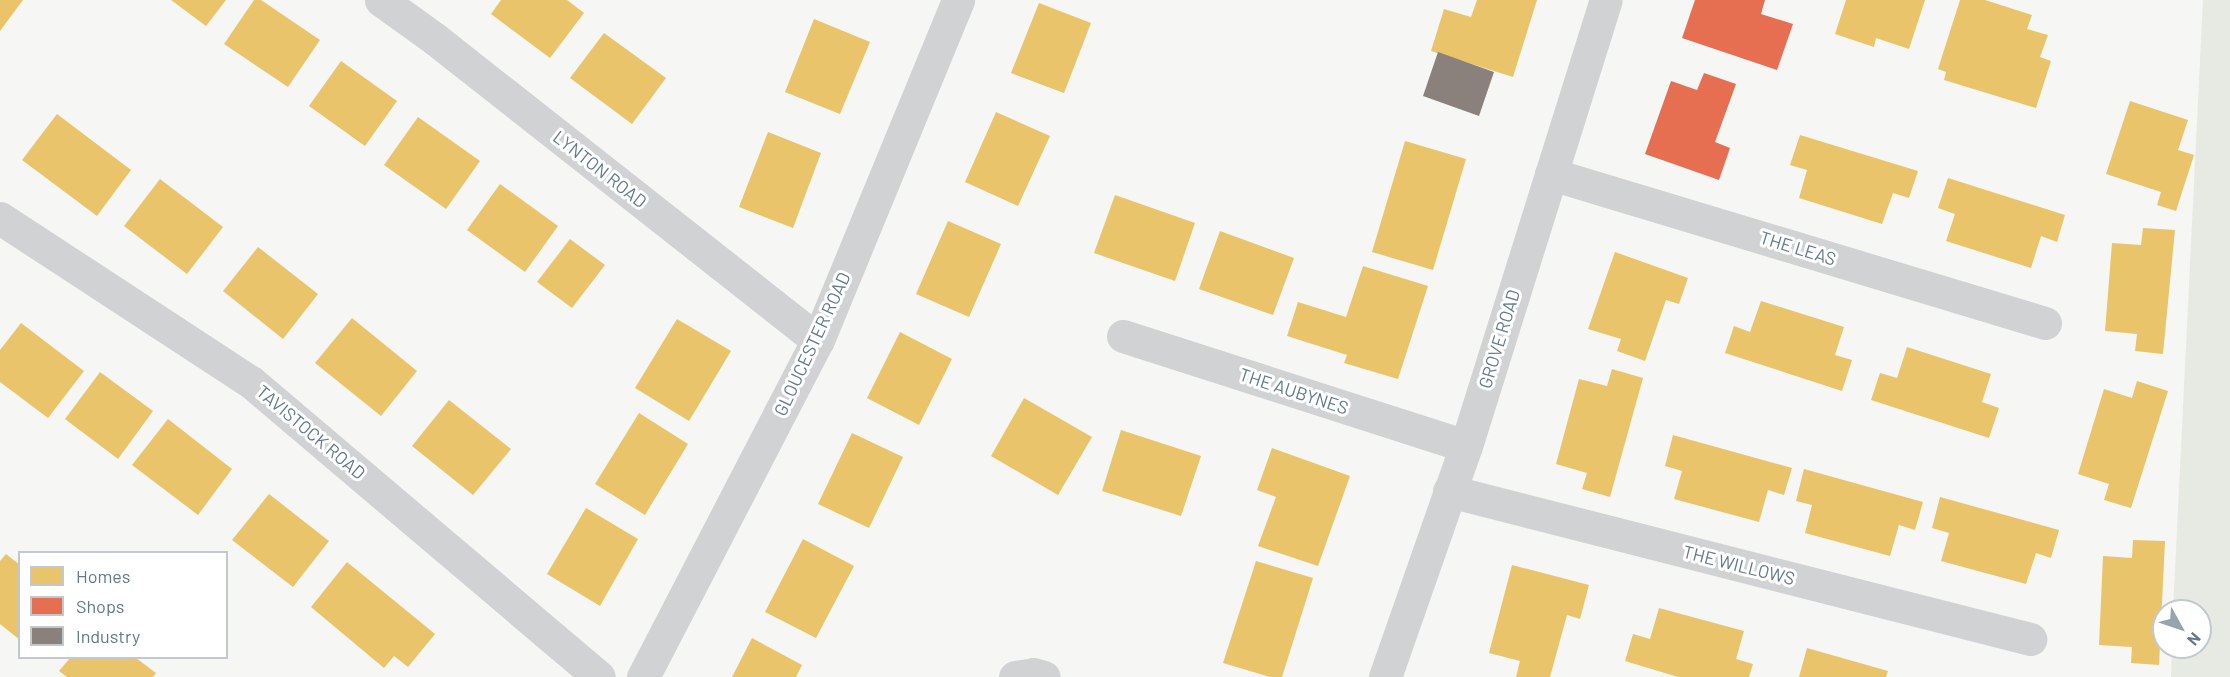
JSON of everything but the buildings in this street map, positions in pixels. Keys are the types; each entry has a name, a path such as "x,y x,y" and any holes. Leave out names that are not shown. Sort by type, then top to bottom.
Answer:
{"street":[{"name":"LYNTON ROAD","path":"381,0 435,39 818,340"},
{"name":"GLOUCESTER ROAD","path":"643,677 818,340 958,0"},
{"name":"GROVE ROAD","path":"1386,677 1466,446 1606,0"},
{"name":"THE LEAS","path":"1551,174 2045,323"},
{"name":"TAVISTOCK ROAD","path":"0,218 251,382 599,677"},
{"name":"THE AUBYNES","path":"1123,336 1466,446"},
{"name":"THE WILLOWS","path":"1449,491 2030,639"},
{"path":"1015,677 1033,674 1044,677"}],"shaded area":[{"path":"2203,0 2230,0 2230,677 2171,677 2172,659 2212,659 2212,599 2174,599"}]}
